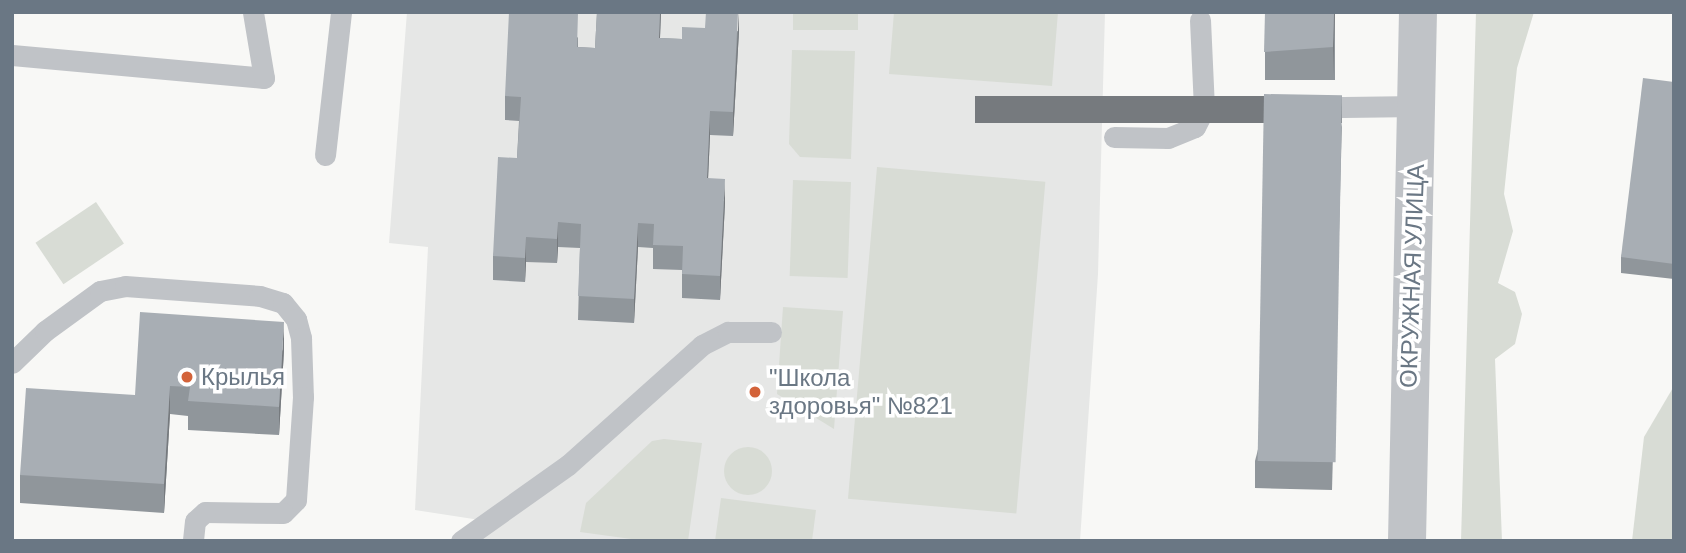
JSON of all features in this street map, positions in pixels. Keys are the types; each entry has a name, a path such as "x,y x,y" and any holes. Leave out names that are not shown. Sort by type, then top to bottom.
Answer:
{"street":[{"name":"ОКРУЖНАЯ УЛИЦА","path":"1406,541 1409,271 1419,106 1418,12"}],"lane":[{"path":"12,55 264,78 253,12"},
{"path":"326,155 341,12"},
{"path":"1114,137 1168,138 1195,127 1204,110 1200,20"},
{"path":"1204,110 1419,106"},
{"path":"12,363 45,331 100,291 125,286 199,291 283,303 296,319 303,358 296,500 283,513 205,512 195,521 192,541"},
{"path":"461,541 568,465 702,345 728,332 771,332"}],"shaded area":[{"name":"\"Школа здоровья\" №821","path":"407,12 1105,12 1098,274 1080,541 480,541 468,533 480,520 415,510 428,247 389,243"},
{"path":"793,12 858,12 858,30 793,30"},
{"path":"894,12 1058,12 1052,86 889,74"},
{"path":"1476,12 1534,12 1517,68 1504,194 1513,231 1498,283 1515,292 1522,314 1515,344 1495,359 1502,541 1461,541"},
{"path":"792,50 855,51 851,159 800,157 789,144"},
{"path":"877,167 1045,182 1016,513 848,499"},
{"path":"793,180 851,182 848,278 790,276"},
{"path":"96,202 124,243 63,284 35,243"},
{"path":"783,307 843,311 834,429 777,394"},
{"path":"1674,386 1674,541 1632,541 1644,437"},
{"path":"664,439 702,443 688,541 646,541 580,532 586,503 652,441"},
{"path":"748,447 765,454 772,471 765,488 748,495 731,488 724,471 731,454"},
{"path":"721,498 816,510 812,541 715,541"}],"building":[{"path":"509,12 578,13 577,47 595,48 597,12 660,12 659,38 682,39 682,27 705,28 706,12 738,12 733,112 710,111 707,178 725,179 720,276 682,274 683,246 653,245 654,224 638,223 634,299 578,296 581,224 558,222 557,239 526,237 525,258 493,256 498,157 517,158 521,97 505,96"},
{"path":"1265,12 1334,12 1333,47 1264,52"},
{"path":"1643,78 1674,82 1674,264 1621,257"},
{"path":"1264,94 1342,95 1336,462 1258,461"},
{"path":"140,312 284,322 279,407 188,401 190,387 170,386 164,484 20,475 26,388 135,395"}],"place":[{"name":"Крылья","path":"187,377"},
{"name":"\"Школа здоровья\" №821","path":"755,392"}]}
